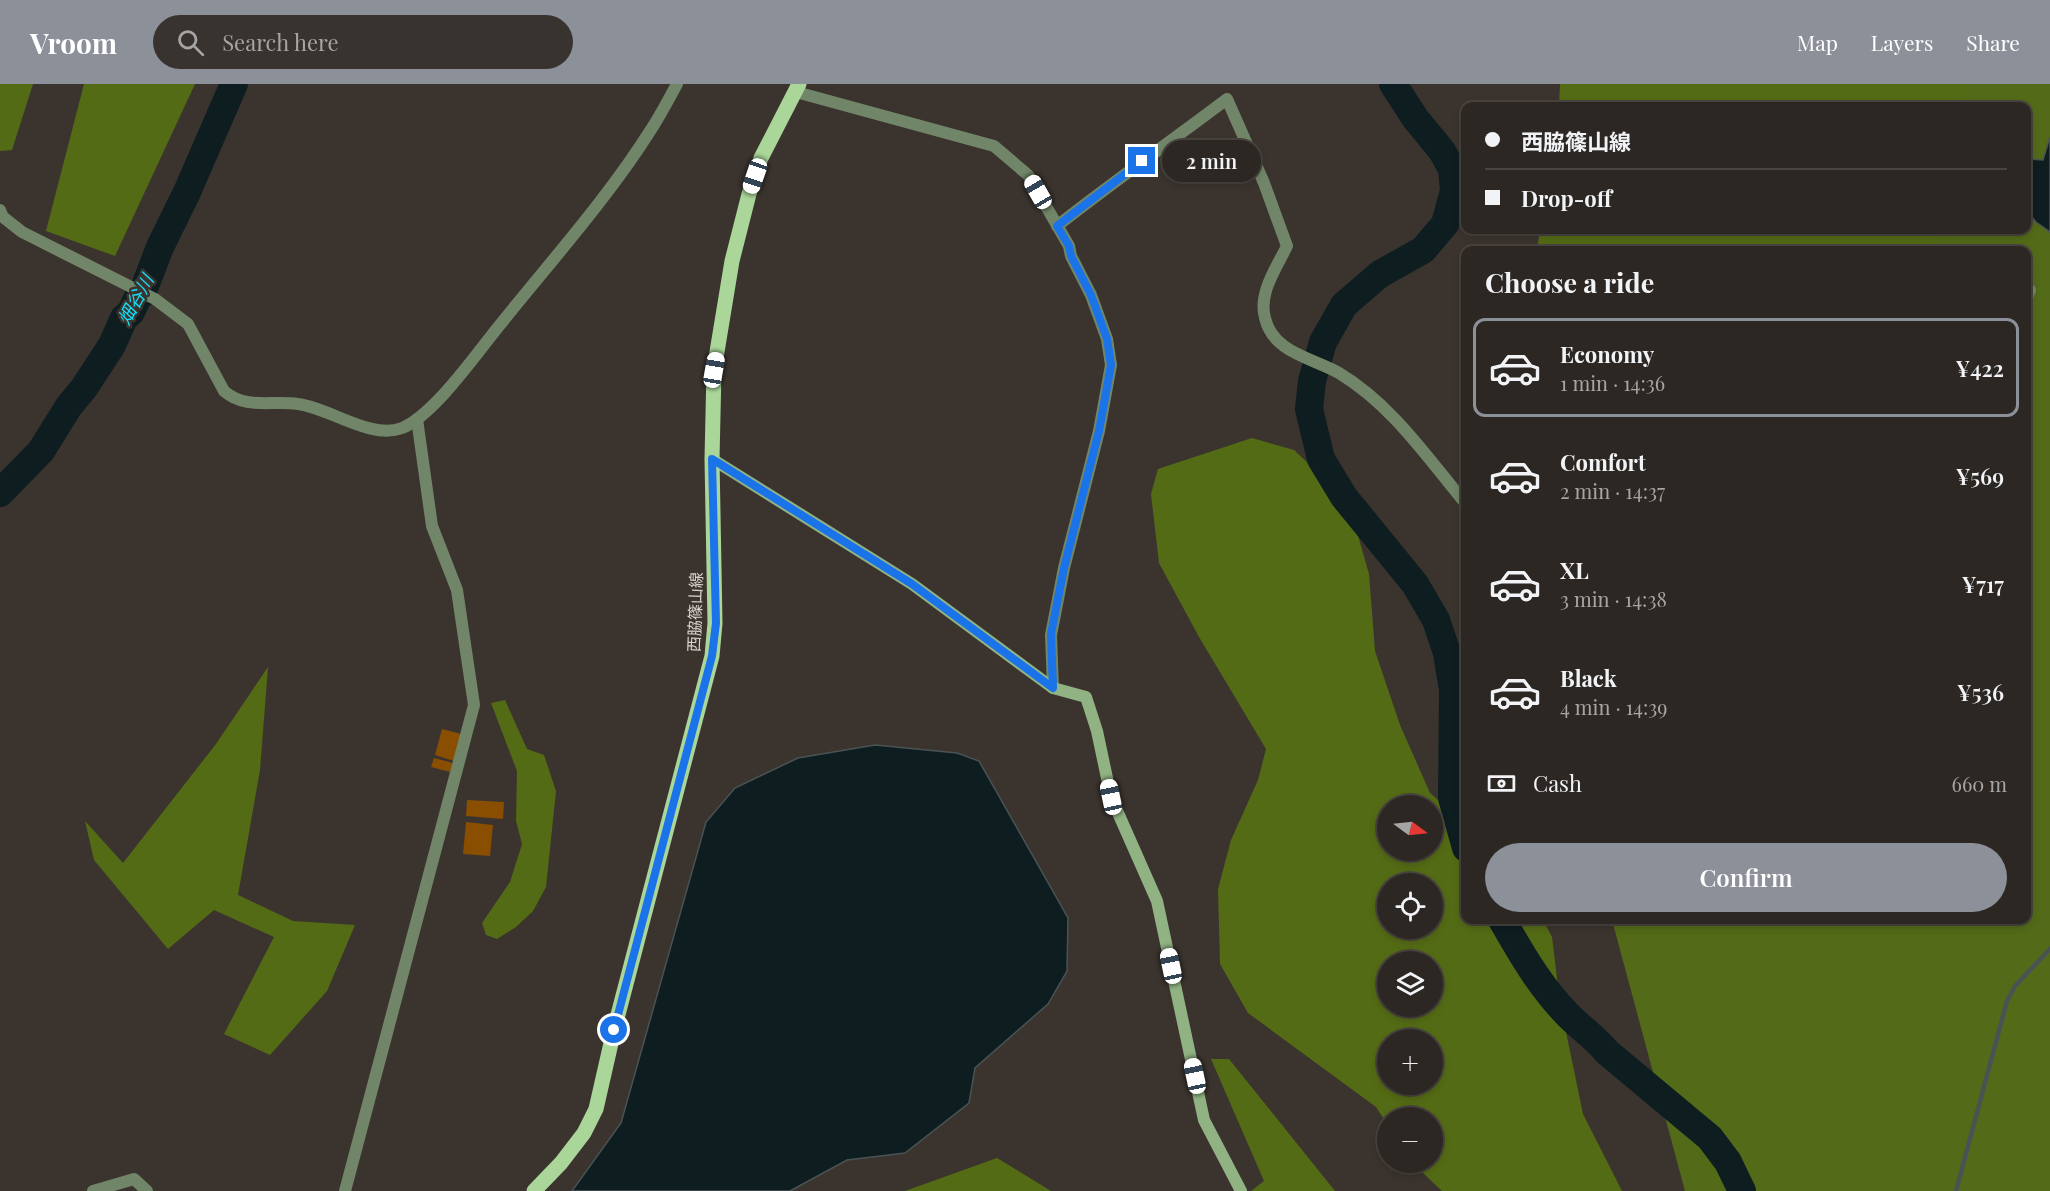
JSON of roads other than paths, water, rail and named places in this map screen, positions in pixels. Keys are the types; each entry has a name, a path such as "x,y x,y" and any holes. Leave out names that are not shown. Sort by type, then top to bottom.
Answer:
{"main road":[{"name":"西脇篠山線","path":"534,1191 578,1140 596,1109 614,1030 712,656 716,623 712,459 714,370 732,261 749,194 761,158 799,84"}],"street":[{"path":"0,210 3,217 22,232 155,299 188,324 224,391 233,398 250,404 298,404 325,411 381,432 401,428 417,420 448,389 606,194 652,128 677,84"},
{"path":"799,84 796,92 994,146 1028,175 1069,246 1071,256 1091,295 1107,339 1111,365 1099,431 1064,568 1051,634 1053,688"},
{"path":"1057,226 1127,171 1227,99 1264,183 1287,246 1264,298 1264,318 1273,335 1295,355 1337,372 1371,395 1395,418 1461,498"},
{"path":"345,1191 474,705 458,590 432,526 417,420"},
{"path":"712,459 912,584 1053,688 1086,697 1097,731 1111,797 1157,901 1204,1120 1241,1191"},
{"path":"93,1191 134,1179 147,1191"}],"waterway":[{"name":"畑谷川","path":"0,493 41,451 112,345 124,318 131,312 138,297 142,294 160,247 187,192 234,84"},
{"path":"1393,84 1415,118 1442,151 1452,169 1454,191 1445,224 1423,250 1380,274 1344,305 1323,342 1312,381 1309,409 1321,459 1344,497 1415,584 1436,620 1447,653 1453,690 1452,798 1461,830"},
{"path":"1504,924 1531,968 1556,1002 1607,1052 1710,1138 1728,1162 1742,1191"},
{"path":"1956,1191 2007,1001 2015,986 2050,949"}]}
